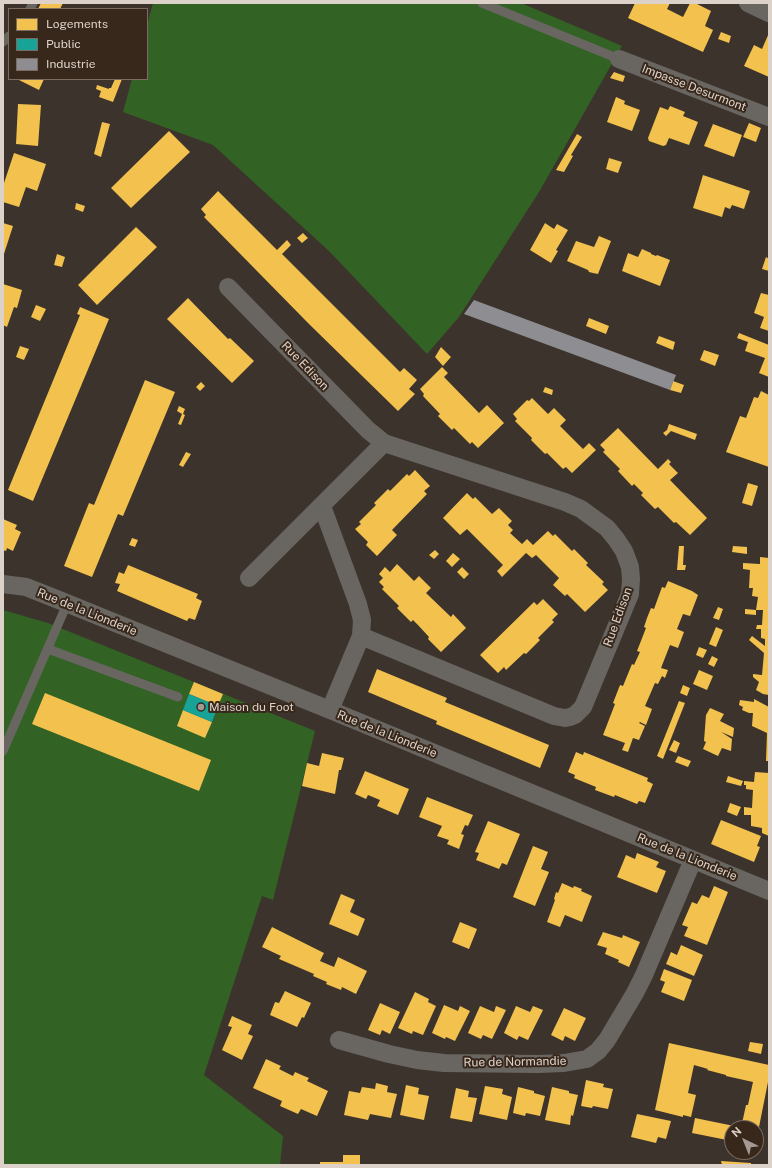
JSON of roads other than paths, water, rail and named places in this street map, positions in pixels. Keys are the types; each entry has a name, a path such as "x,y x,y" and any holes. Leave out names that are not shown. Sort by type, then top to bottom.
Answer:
{"street":[{"path":"748,3 769,13"},
{"name":"Impasse Desurmont","path":"619,59 769,117"},
{"name":"Rue Edison","path":"228,287 368,430 384,443 565,502 581,509 607,528 624,551 630,567 630,594 583,707 575,715 564,718 554,716 361,636"},
{"path":"248,578 384,443"},
{"path":"322,506 358,604 362,620 361,636 330,710"},
{"name":"Rue de la Lionderie","path":"3,584 26,587 330,710 769,891"},
{"name":"Rue de Normandie","path":"339,1040 416,1060 444,1063 538,1064 564,1063 587,1059 607,1040 635,993 693,860"}],"lane":[{"path":"482,3 619,59"},
{"path":"3,751 67,604"},
{"path":"48,649 178,697"}],"place":[{"name":"Maison du Foot","path":"201,707"}]}
